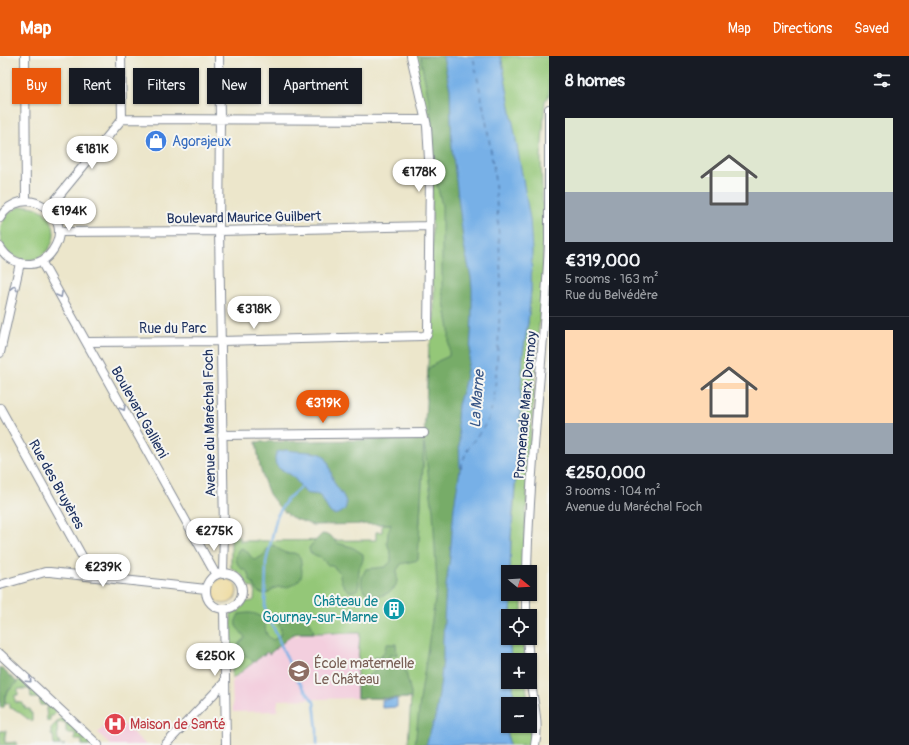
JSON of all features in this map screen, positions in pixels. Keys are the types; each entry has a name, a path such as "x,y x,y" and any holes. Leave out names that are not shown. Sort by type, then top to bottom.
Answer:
{"street":[{"path":"25,56 26,201"},
{"path":"48,209 122,120 121,56"},
{"name":"Avenue du Maréchal Foch","path":"219,56 224,542 220,574"},
{"path":"411,56 427,126 430,176 429,226"},
{"name":"Promenade Marx Dormoy","path":"527,565 527,542 534,436 545,321 549,240 549,109"},
{"path":"122,120 425,120"},
{"path":"0,218 3,208 26,201 38,203 52,213 59,232 58,241 48,256 31,264 20,263 11,259 0,249"},
{"name":"Boulevard Maurice Guilbert","path":"59,232 220,231 429,226"},
{"name":"Rue du Parc","path":"86,342 221,341 425,336 428,330 429,226"},
{"name":"Boulevard Gallieni","path":"41,260 86,342 220,574"},
{"path":"0,353 20,263"},
{"name":"Rue des Bruyères","path":"0,408 83,558 85,567 84,576"},
{"path":"222,435 424,433"},
{"path":"0,585 45,572 206,589"},
{"path":"220,574 230,574 237,579 242,591 238,603 232,607 224,609 217,608 211,603 207,597 206,589 210,580 220,574"},
{"path":"224,609 226,745"},
{"path":"0,654 98,745"},
{"path":"165,745 225,682"},
{"path":"532,689 536,720 535,745"}],"shaded area":[{"name":"École maternelle Le Château","path":"299,633 361,633 357,661 357,698 278,700 277,711 233,712 232,679 267,651 269,654 293,634 296,637"},
{"name":"Maison de Santé","path":"114,715 146,745 111,745 98,733"}],"green space":[{"path":"414,56 443,56 464,246 426,745 408,745 411,698 357,698 357,661 360,633 324,632 293,634 269,654 267,652 232,679 231,614 240,610 246,602 254,600 255,590 254,588 249,587 242,575 231,568 232,537 240,537 240,541 376,540 376,532 382,532 382,524 420,523 429,346 431,340 431,325 434,319 434,287 432,284 432,177"},
{"path":"420,56 450,56 478,303 436,745 415,745 420,700 437,586 433,511 424,443 418,560 401,564 397,570 396,585 392,591 381,596 371,597 363,590 363,576 366,569 385,567 391,562 391,554 387,543 391,524 312,525 291,517 279,507 269,494 260,467 256,442 424,439 428,369 438,361 449,356 449,330 442,290 442,206 433,167 430,106"},
{"path":"501,56 549,56 549,95 545,101 541,158 543,274 529,457 523,565 510,565 523,353 531,290 509,102"},
{"path":"27,206 37,208 46,214 52,223 54,233 52,243 46,252 37,258 27,260 17,258 8,252 2,243 0,233 2,223 8,214 17,208"},
{"path":"322,534 330,535 337,543 352,547 363,554 363,561 359,570 358,589 351,591 345,588 341,581 340,574 334,567 328,565 320,557 310,553 309,548"},
{"path":"273,545 286,553 294,553 299,556 301,560 302,575 297,582 289,587 275,588 267,594 259,593 250,581 249,574 238,564 236,556 240,548 247,551 255,560 262,556 268,548"},
{"path":"511,601 522,601 522,609 511,609"},
{"path":"253,613 265,621 265,629 267,634 273,640 280,636 281,629 278,625 294,613 300,613 306,616 314,633 293,634 269,654 267,652 254,662 239,650 239,643 245,638 237,627 236,622 239,614"},
{"path":"386,644 396,644 397,655 390,655 387,661 394,667 400,665 406,672 411,698 357,698 357,684 378,669 372,666 371,660 375,657 381,657 385,650"},
{"path":"510,645 524,645 524,653 510,653"},
{"path":"0,667 17,682 6,694 4,707 0,708"},
{"path":"21,678 55,710 53,716 50,716 50,720 47,722 47,705 40,705 40,698 31,698 30,689 18,689 18,695 15,695 15,702 23,703 25,709 30,709 30,713 32,713 32,722 16,710 10,708 10,703 5,703 6,694"},
{"path":"513,689 527,689 527,697 513,697"},
{"path":"62,718 93,745 82,745 82,740 75,740 75,733 66,733 66,722 57,723 59,744 65,745 54,745 53,735 51,735 51,728"},
{"path":"0,731 6,731 5,743 17,742 17,745 0,745"},
{"path":"508,733 531,733 530,745 509,745"}],"sand":[{"path":"224,578 233,582 237,591 233,600 224,604 215,600 211,591 215,582"}],"water":[{"name":"La Marne","path":"443,56 501,56 530,219 532,251 531,290 523,353 510,565 501,565 501,601 511,601 511,609 501,609 501,645 510,645 510,653 501,653 501,689 513,689 513,697 501,697 501,733 508,733 509,745 426,745 436,715 443,659 446,586 454,507 460,470 457,420 458,405 464,385 470,354 472,316 471,277 464,246 452,147 450,89"},
{"path":"286,450 316,453 323,455 326,458 333,480 342,494 346,504 341,513 332,514 320,496 306,493 292,476 278,467 275,461 276,454 277,452"},
{"path":"397,699 397,707 382,708 382,700"}],"waterway":[{"path":"301,487 287,499 277,516 266,562 265,608 295,677 314,702 317,745"}],"ferry route":[{"path":"461,468 468,448 488,420 494,401 501,280 494,171 486,120 473,56"}],"place":[{"name":"Agorajeux","path":"156,141"},
{"name":"Château de Gournay-sur-Marne","path":"394,609"},
{"name":"École maternelle Le Château","path":"299,671"},
{"name":"Maison de Santé","path":"115,724"}]}
